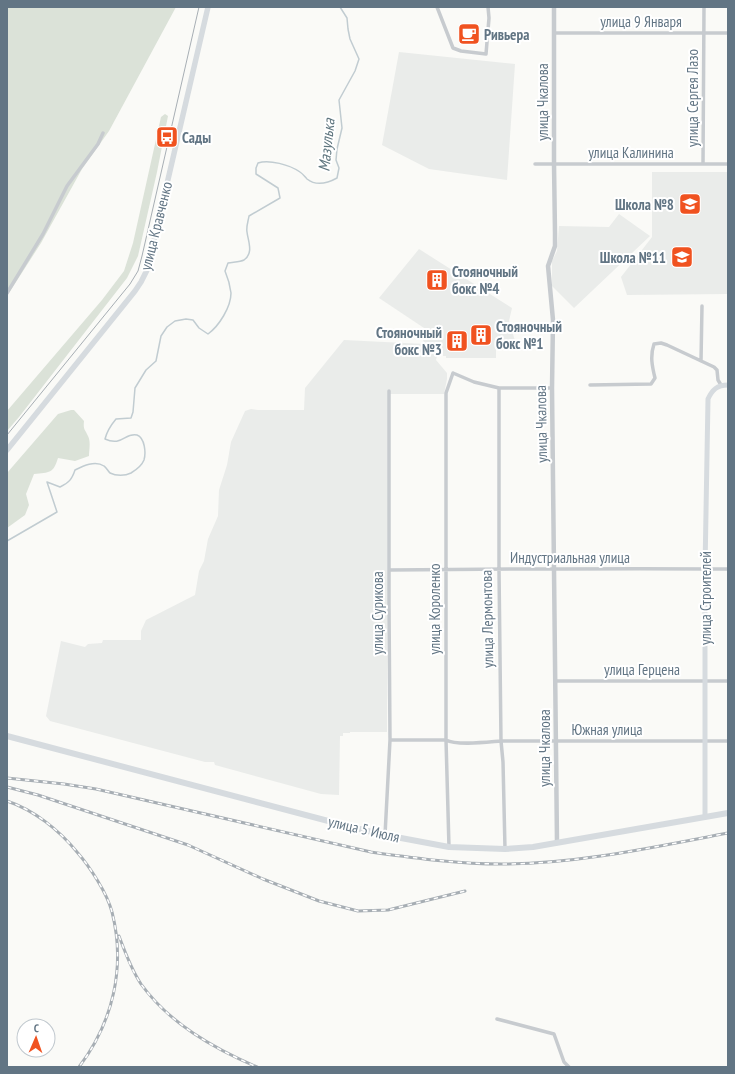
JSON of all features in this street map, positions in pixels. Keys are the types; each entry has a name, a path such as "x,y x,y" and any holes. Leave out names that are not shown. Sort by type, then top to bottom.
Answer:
{"highway":[{"name":"улица 5 Июля","path":"7,736 351,827 449,847 504,849 557,843 728,813"}],"main road":[{"name":"улица Кравченко","path":"7,450 135,291 147,270 208,7"},
{"path":"722,385 728,385"},
{"name":"улица Строителей","path":"705,817 705,569 708,400 716,387 722,385"}],"street":[{"path":"437,7 453,48 461,51 486,54 489,18 488,7"},
{"name":"улица Чкалова","path":"554,7 555,246 548,266 553,320 552,388 557,843"},
{"name":"улица Сергея Лазо","path":"703,164 704,7"},
{"name":"улица 9 Января","path":"554,33 728,33"},
{"path":"7,292 43,234 67,186 98,144 103,133"},
{"name":"улица Калинина","path":"535,164 728,164"},
{"path":"701,361 702,306"},
{"path":"590,385 651,384 655,378 651,360 652,351 654,344 657,343 668,345 717,370 718,380 722,385"},
{"name":"улица Короленко","path":"449,847 446,740 446,393 453,373 474,382 499,388"},
{"path":"499,388 552,388"},
{"name":"улица Лермонтова","path":"499,388 498,570 504,849"},
{"name":"улица Сурикова","path":"385,835 390,740 389,391"},
{"name":"Индустриальная улица","path":"389,570 498,570 554,568 728,569"},
{"name":"улица Герцена","path":"556,681 728,681"},
{"name":"Южная улица","path":"390,740 446,740 450,742 728,742"},
{"path":"497,1019 554,1034 564,1062 569,1067"}],"shaded area":[{"path":"7,7 176,7 109,131 82,169 41,243 7,296"},
{"path":"399,52 515,64 507,180 429,169 382,145"},
{"path":"165,114 168,116 138,256 127,278 7,431 7,411 102,300 124,271 133,243 161,117"},
{"path":"652,172 728,172 728,294 627,295 621,277 652,237"},
{"path":"619,214 650,236 574,308 552,286 552,261 557,251 559,226 609,227"},
{"path":"419,249 512,308 509,321 516,344 496,344 496,358 446,358 446,356 443,356 443,352 438,352 436,360 447,373 444,394 388,394 387,732 350,732 343,733 343,736 340,736 339,795 321,794 215,765 214,762 205,762 50,721 46,716 61,641 85,647 88,644 102,643 103,640 141,640 141,631 146,620 195,595 199,571 204,561 208,539 218,516 219,490 227,465 231,442 245,411 251,409 304,410 305,388 344,340 425,344 423,340 424,328 379,298"},
{"path":"74,410 84,421 84,428 88,436 90,446 89,456 75,461 58,458 52,470 34,474 26,494 29,505 25,515 7,528 7,473 58,414"}],"waterway":[{"name":"Мазулька","path":"47,482 60,487 70,480 75,470 85,465 93,464 100,464 106,467 112,474 126,475 135,470 143,462 145,450 140,437 137,435 129,435 119,440 111,441 105,439 107,433 116,419 131,418 135,388 146,370 156,361 161,336 167,327 175,321 186,319 193,320 199,328 208,334 224,316 229,304 231,293 225,271 228,263 244,260 249,254 250,247 247,232 249,216 280,198 278,188 256,174 258,163 273,162 285,165 296,169 307,179 318,183 337,178 339,168 336,160 337,149 342,128 339,100 355,71 359,59 350,39 347,18 340,7"},
{"name":"Мазулька","path":"7,541 57,512 47,482"}],"tram line":[{"path":"7,435 130,284 138,271 199,7"}],"railway":[{"path":"7,778 96,789 371,852 453,862 502,864 559,861 616,854 728,833"},
{"path":"7,787 38,795 188,845 263,879 319,901 358,911 388,910 465,891"},
{"path":"7,801 36,815 70,844 98,880 112,912 118,953 114,993 100,1032 91,1050 79,1067"},
{"path":"119,936 137,978 152,998 165,1011 208,1043 257,1067"}],"place":[{"name":"Ривьера","path":"469,34"},
{"name":"Сады","path":"167,137"},
{"name":"Школа №8","path":"690,204"},
{"name":"Школа №11","path":"682,257"},
{"name":"Стояночный бокс №4","path":"437,280"},
{"name":"Стояночный бокс №1","path":"481,335"},
{"name":"Стояночный бокс №3","path":"457,341"}]}
